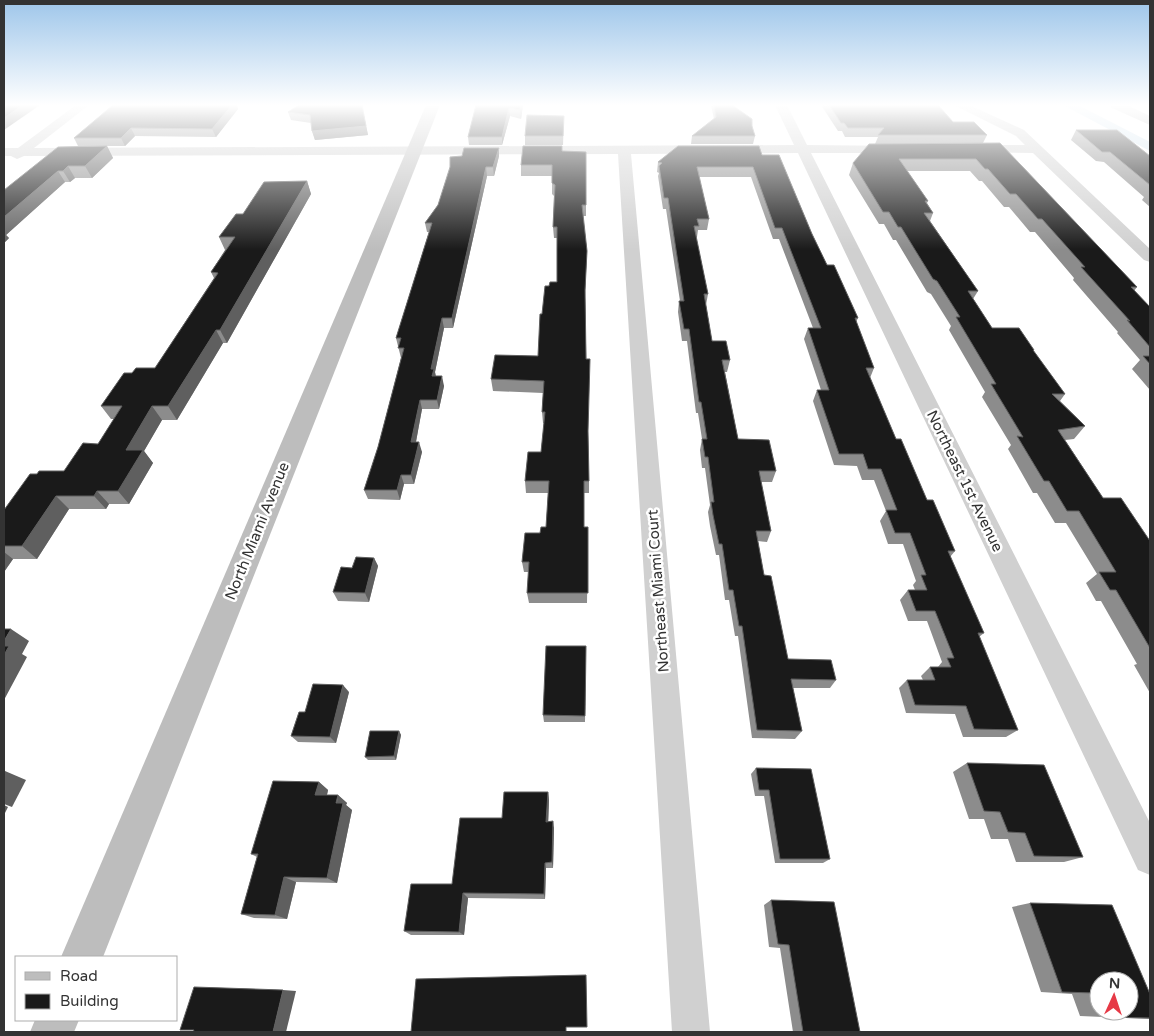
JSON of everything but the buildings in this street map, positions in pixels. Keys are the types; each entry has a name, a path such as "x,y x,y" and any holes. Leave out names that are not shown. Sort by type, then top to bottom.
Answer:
{"street":[{"path":"4,165 19,153"},
{"name":"North Miami Avenue","path":"82,956 413,153"},
{"name":"Northeast Miami Court","path":"624,153 691,1032"},
{"name":"Northeast 1st Avenue","path":"805,153 1150,858"},
{"path":"1043,153 1150,257"}]}
